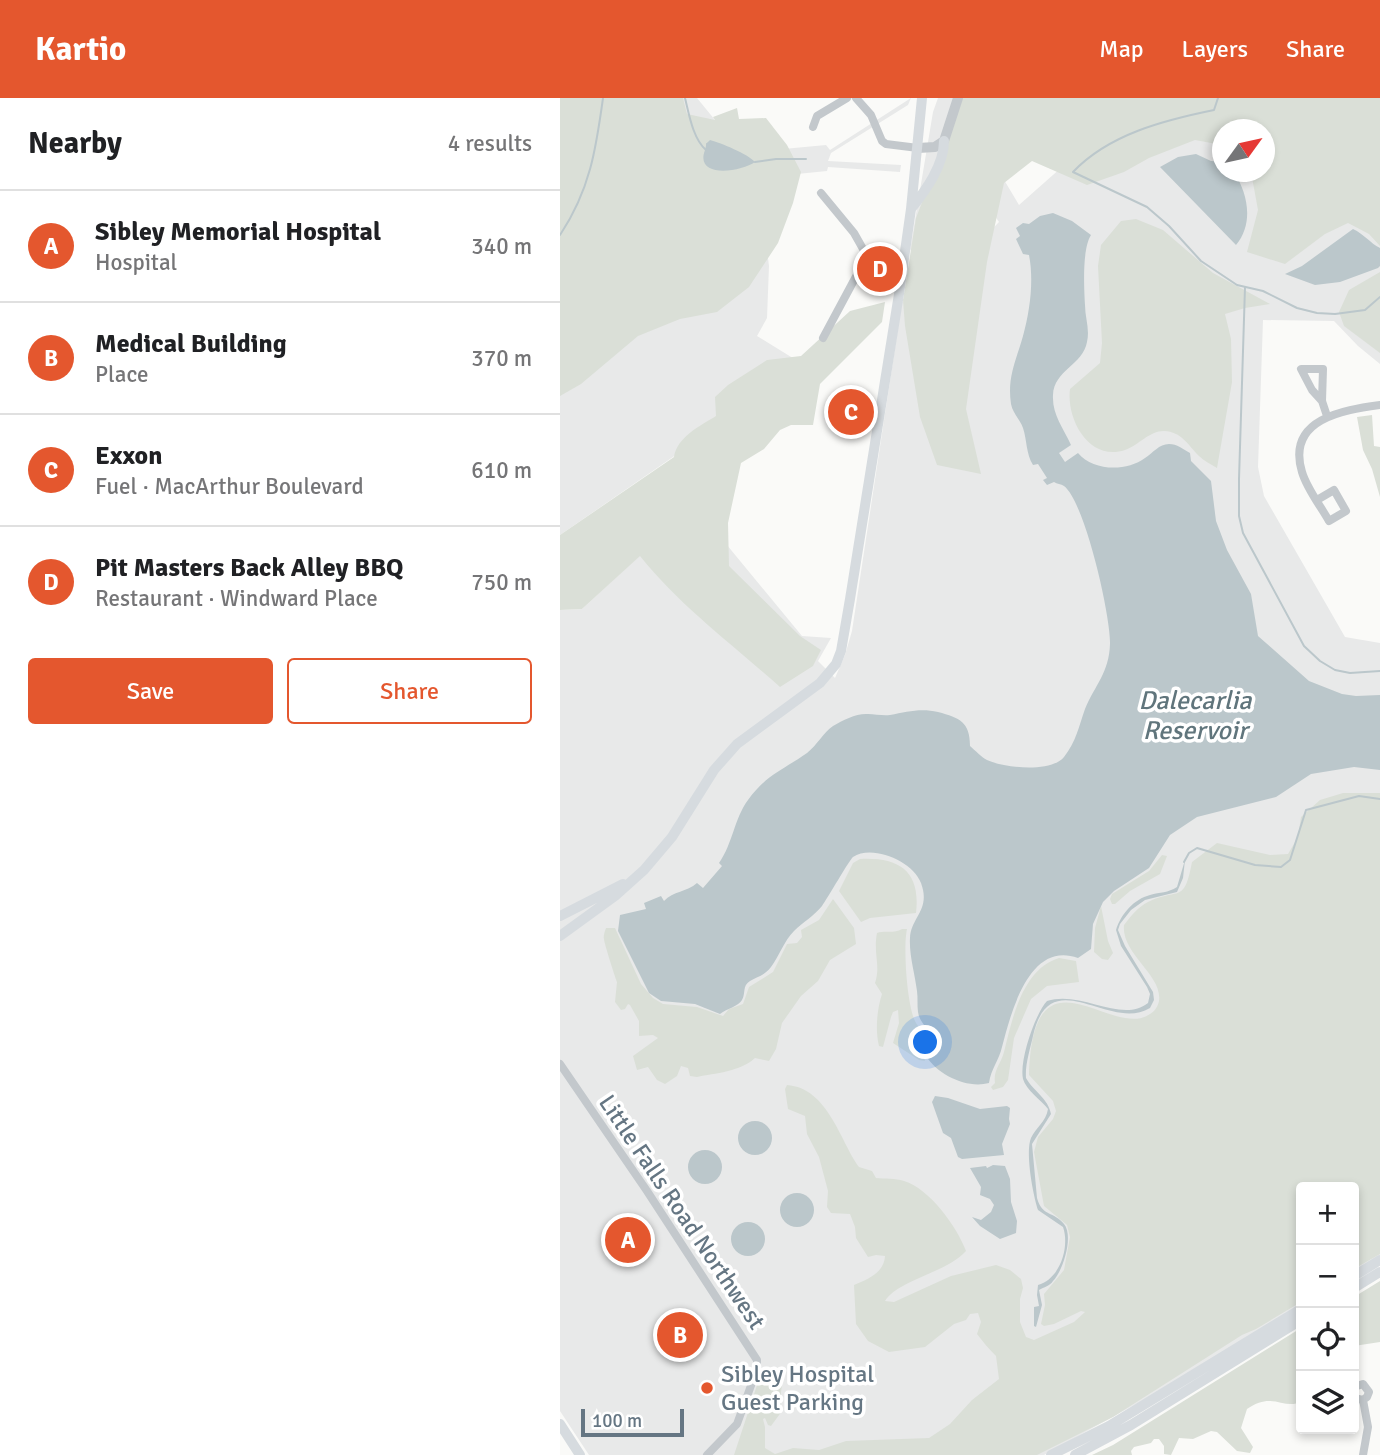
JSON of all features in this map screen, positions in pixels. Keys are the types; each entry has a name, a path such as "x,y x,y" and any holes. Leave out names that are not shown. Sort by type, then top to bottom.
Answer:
{"main road":[{"path":"560,936 606,903 644,870 661,852 726,756 751,733 820,683 832,671 841,651 911,209 922,98"},
{"path":"911,209 928,187 944,149 944,141"},
{"path":"560,916 629,881"},
{"path":"1359,1273 1380,1260"},
{"path":"1359,1285 1380,1272"},
{"path":"1051,1455 1110,1426 1296,1312"},
{"path":"1075,1455 1131,1425 1296,1323"},
{"path":"560,1424 580,1455"}],"street":[{"path":"813,127 817,116 847,98"},
{"path":"856,98 871,115 882,141 886,144 918,148 936,147 944,141 958,98"},
{"path":"821,193 854,233 867,256"},
{"path":"867,256 902,260"},
{"path":"823,338 867,256"},
{"path":"1322,401 1327,416"},
{"path":"1317,500 1305,480 1299,457 1308,432 1327,416 1380,405"},
{"name":"Little Falls Road Northwest","path":"560,1064 757,1360 757,1370 737,1424 708,1454"},
{"path":"1359,1384 1367,1387 1369,1395 1363,1401"},
{"path":"1359,1400 1363,1401"},
{"path":"1363,1401 1368,1427 1363,1455"}],"shaded area":[{"path":"560,98 683,98 687,114 715,120 713,117 737,108 739,119 766,118 787,145 801,172 778,243 749,287 717,312 680,319 638,336 581,384 560,396"},
{"path":"602,98 697,98 742,153 826,145 830,150 911,98 908,105 831,153 828,161 901,165 900,172 828,167 827,171 758,178 769,266 767,318 757,336 796,360 741,410 560,535 560,236"},
{"path":"938,98 955,98 1019,205 1071,159 1212,132 1212,182 1275,182 1275,178 1380,233 1380,364 1334,321 1263,320 1258,467 1264,496 1345,637 1380,643 1380,1261 1359,1274 1359,1182 1296,1182 1296,1312 1244,1344 1044,1455 589,1455 560,1411 560,610 582,609 694,505 802,636 831,638 818,661 835,678 852,631 902,302 935,288 999,222 988,206 910,250 933,112"},
{"path":"962,98 1380,98 1380,246 1369,234 1348,223 1325,234 1285,264 1247,252 1258,210 1253,182 1275,182 1275,119 1212,119 1212,143 1195,140 1149,158 1124,172 1087,185 1032,161 1004,183 987,262 966,409 981,474 937,465 920,417 903,300 916,218"},
{"path":"1136,219 1163,230 1213,273 1270,304 1225,314 1231,339 1232,382 1217,468 1201,458 1180,436 1164,431 1154,433 1125,450 1101,450 1083,435 1072,413 1070,389 1100,363 1102,343 1098,266 1101,245 1121,221"},
{"path":"1380,272 1380,353 1344,326 1339,312 1349,290"},
{"path":"885,302 882,322 820,384 813,425 791,425 780,430 764,449 741,463 728,523 729,566 800,636 821,650 813,666 780,687 689,608 640,556 582,609 560,610 560,535 674,457 684,438 716,416 715,397 728,385 767,360 801,356 850,311"},
{"path":"1372,415 1374,446 1380,447 1380,497 1363,450 1357,417"},
{"path":"1343,793 1380,793 1380,1254 1359,1266 1359,1182 1296,1182 1296,1305 1242,1335 1113,1417 1037,1455 734,1455 761,1373 766,1367 778,1369 783,1376 780,1401 782,1411 771,1426 763,1419 765,1448 775,1454 793,1448 819,1450 846,1441 929,1438 950,1424 972,1400 999,1379 996,1356 977,1334 981,1322 978,1313 970,1314 966,1320 954,1324 925,1347 889,1352 868,1341 856,1324 854,1285 878,1271 885,1256 868,1257 856,1238 850,1214 831,1213 827,1207 828,1191 819,1157 807,1134 805,1116 788,1109 785,1089 787,1085 801,1088 823,1105 859,1167 872,1171 876,1178 894,1179 914,1185 933,1200 962,1241 966,1251 958,1258 901,1287 885,1301 894,1302 951,1276 996,1265 1010,1270 1021,1279 1023,1288 1020,1322 1026,1337 1034,1340 1074,1322 1085,1312 1081,1311 1054,1324 1041,1324 1044,1294 1064,1270 1070,1237 1067,1225 1044,1206 1034,1152 1038,1137 1056,1111 1053,1101 1029,1075 1034,1034 1044,1012 1059,1003 1077,1004 1134,1019 1152,1013 1159,1003 1159,991 1129,945 1124,925 1141,906 1183,890 1192,862 1217,843 1270,855 1288,854 1298,837 1301,817 1320,800"},
{"path":"1162,855 1167,856 1160,874 1112,904 1112,894 1149,871"},
{"path":"860,859 886,861 904,870 915,887 916,913 870,918 861,922 839,891 853,863"},
{"path":"833,899 854,928 856,944 830,960 818,981 801,996 782,1023 776,1049 769,1061 755,1058 735,1069 697,1077 690,1076 688,1068 681,1066 677,1076 665,1084 657,1080 648,1067 637,1070 633,1056 658,1038 653,1035 639,1036 639,1021 630,1005 621,1010 615,1002 617,982 605,942 606,928 615,928 641,984 653,998 663,1004 697,1007 723,1016 729,1009 743,1004 749,987 773,972 787,944 797,943 802,937 801,930 819,920"},
{"path":"1101,906 1113,953 1108,960 1102,959 1094,952 1095,928"},
{"path":"907,929 906,976 912,1013 916,1023 929,1038 922,1050 925,1061 893,1043 899,1023 898,1010 893,1012 883,1047 879,1046 877,1020 882,994 875,983 877,933"},
{"path":"1059,958 1076,961 1079,982 1047,986 1031,999 1014,1038 1008,1080 1003,1087 993,1090 991,1087 995,1083 996,1071 1003,1056 1015,1011 1027,984 1046,964"},
{"path":"1380,1281 1380,1342 1359,1345 1359,1294"},
{"path":"1296,1331 1296,1404 1263,1401 1247,1409 1241,1428 1253,1447 1250,1453 1237,1451 1217,1432 1211,1431 1193,1439 1179,1438 1171,1455 1164,1454 1164,1446 1159,1439 1154,1439 1151,1443 1134,1447 1132,1455 1092,1455 1113,1445"}],"water":[{"path":"710,140 741,152 755,162 730,170 712,169 706,166 703,159 706,144"},
{"path":"1196,154 1212,161 1212,182 1239,182 1246,199 1247,218 1242,236 1236,245 1160,167 1178,157"},
{"name":"Dalecarlia Reservoir","path":"1053,213 1072,221 1091,235 1084,269 1087,342 1080,356 1058,379 1053,395 1056,415 1071,445 1059,453 1065,462 1078,453 1092,463 1110,468 1137,463 1165,444 1175,445 1190,453 1191,461 1211,481 1216,521 1227,550 1251,594 1258,636 1309,681 1342,694 1380,695 1380,770 1354,767 1311,774 1276,797 1197,817 1170,835 1149,868 1114,891 1103,902 1093,924 1091,949 1078,958 1061,955 1047,960 1035,969 1017,999 989,1083 972,1084 954,1079 938,1069 926,1056 933,1045 918,1012 910,944 911,931 924,900 921,883 910,868 881,854 861,853 853,857 822,906 790,935 768,970 748,983 738,1004 720,1014 695,1004 661,1001 649,993 618,931 620,915 646,909 644,903 661,896 664,901 697,883 703,888 722,866 719,863 740,815 755,791 769,778 807,753 833,726 850,717 864,714 887,715 919,710 938,712 962,722 968,731 970,746 987,760 1015,767 1038,767 1058,762 1072,746 1085,709 1107,663 1110,644 1106,610 1088,536 1072,496 1064,486 1054,482 1047,485 1043,480 1047,478 1038,464 1033,465 1023,428 1012,408 1010,394 1013,369 1028,316 1031,285 1029,255 1023,254 1016,239 1020,236 1016,228 1023,223 1029,224 1040,216"},
{"path":"1353,229 1380,248 1378,268 1340,282 1315,285 1285,274 1302,266"},
{"path":"1185,860 1183,878 1177,892 1145,900 1131,910 1118,930 1153,992 1154,1000 1150,1008 1134,1013 1117,1012 1067,1000 1053,1003 1041,1014 1033,1036 1026,1078 1047,1104 1051,1114 1032,1144 1037,1198 1045,1211 1064,1224 1068,1237 1066,1253 1057,1276 1052,1283 1039,1290 1042,1305 1036,1327 1034,1307 1039,1306 1038,1285 1046,1282 1057,1269 1064,1253 1065,1235 1063,1227 1038,1210 1032,1184 1029,1144 1048,1109 1030,1091 1023,1079 1023,1061 1029,1038 1047,1001 1060,999 1074,1000 1126,1010 1148,1003 1150,994 1147,987 1121,946 1116,930 1121,918 1139,900 1177,887"},
{"path":"935,1096 980,1109 1010,1108 1010,1124 1002,1144 1004,1155 962,1159 958,1157 951,1138 943,1133 932,1102"},
{"path":"755,1121 767,1126 772,1138 767,1150 755,1155 743,1150 738,1138 743,1126"},
{"path":"705,1150 717,1155 722,1167 717,1179 705,1184 693,1179 688,1167 693,1155"},
{"path":"993,1165 1005,1166 1010,1179 1011,1202 1017,1221 1016,1233 1000,1239 980,1226 972,1217 981,1220 991,1212 994,1205 990,1199 980,1195 981,1187 970,1168 987,1168"},
{"path":"797,1193 809,1198 814,1210 809,1222 797,1227 785,1222 780,1210 785,1198"},
{"path":"748,1222 760,1227 765,1239 760,1251 748,1256 736,1251 731,1239 736,1227"}],"waterway":[{"path":"560,235 585,185 594,152 603,98"},
{"path":"685,98 695,133 706,150"},
{"path":"1218,98 1214,110 1139,130 1103,148 1073,172 1147,207 1169,226 1201,261 1237,285 1263,291 1297,308 1317,313 1335,314 1365,310 1380,297"},
{"path":"755,162 806,159"},
{"path":"1245,287 1239,479 1239,516 1243,533 1304,646 1335,670 1350,673 1380,671"},
{"path":"1184,862 1189,853 1197,848 1255,865 1281,867 1290,860 1306,810 1359,796 1380,799"}],"place":[{"name":"Pit Masters Back Alley BBQ","path":"880,269"},
{"name":"Exxon","path":"851,412"},
{"name":"Sibley Memorial Hospital","path":"628,1240"},
{"name":"Medical Building","path":"680,1335"},
{"name":"Sibley Hospital Guest Parking","path":"707,1388"}]}
